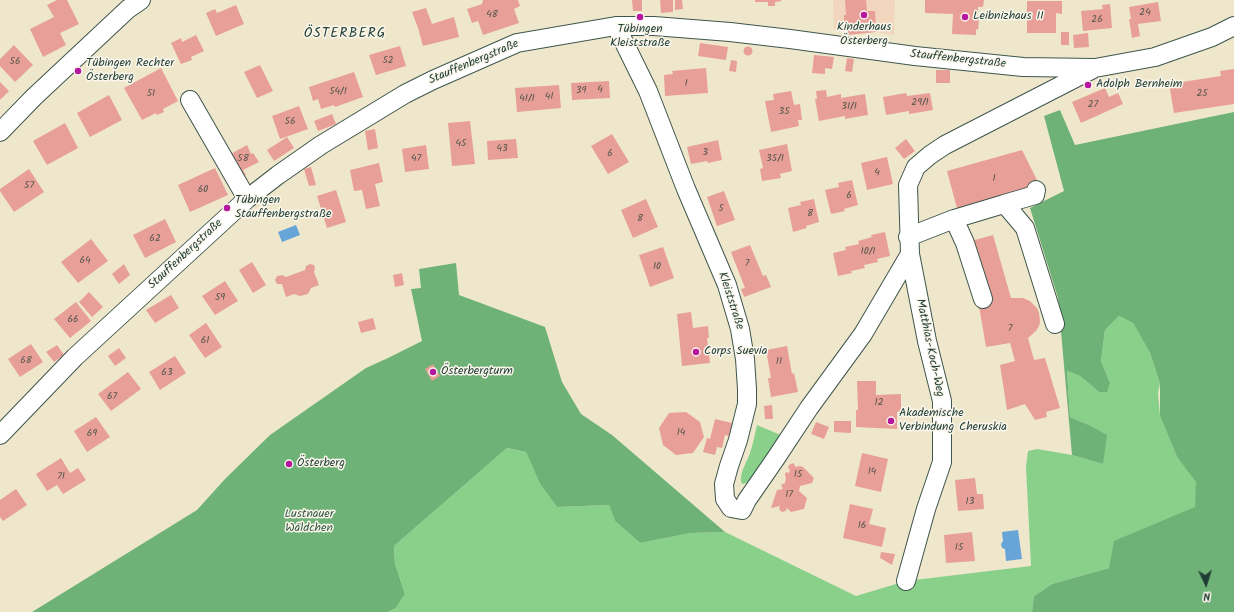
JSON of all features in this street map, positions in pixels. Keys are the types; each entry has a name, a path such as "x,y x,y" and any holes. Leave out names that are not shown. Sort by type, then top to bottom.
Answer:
{"street":[{"path":"0,132 39,92 128,9 141,0"},
{"name":"Stauffenbergstraße","path":"0,436 75,357 246,199 321,145 405,94 517,43 616,26 654,26 730,32 915,56 1023,67 1095,68 1155,57 1212,37 1234,26"},
{"name":"Kleiststraße","path":"616,26 648,91 686,189 727,285 740,329 745,359 747,404 738,440 728,466 724,484 725,500 731,508 742,510 747,500 809,408 863,334 909,246"},
{"name":"Matthias-Koch-Weg","path":"906,581 926,509 942,462 942,401 927,341 909,246 908,185 916,167 945,145 1095,68"},
{"path":"190,100 246,199"},
{"path":"909,246 954,219 1035,196 1036,190"},
{"path":"1004,204 1025,228 1055,324"},
{"path":"954,219 965,243 983,299"}],"shaded area":[{"name":"Kinderhaus Österberg","path":"833,0 895,0 894,35 876,32 848,35 847,29 834,29"}],"green space":[{"path":"1060,110 1075,145 1234,112 1234,612 1032,612 1034,596 1052,584 1109,568 1114,541 1195,507 1196,482 1177,457 1160,416 1160,384 1150,353 1133,323 1119,316 1105,330 1101,361 1110,383 1107,392 1099,392 1080,376 1067,371 1070,417 1107,435 1103,464 1072,455 1058,298 1030,208 1064,191 1044,116"},
{"name":"Lustnauer Wäldchen","path":"456,263 459,295 545,327 562,382 581,414 612,435 725,532 691,533 640,543 615,521 609,505 557,507 540,484 526,452 507,448 394,546 395,564 405,594 396,608 388,612 32,612 197,510 225,479 270,435 366,368 422,341 411,289 421,288 419,269"},
{"path":"1119,316 1133,323 1150,353 1160,384 1158,393 1160,416 1177,457 1196,481 1196,507 1109,568 1052,584 1034,596 1032,612 388,612 396,608 405,594 395,564 394,546 507,448 526,452 540,484 557,507 609,505 615,521 640,543 691,533 725,532 856,596 906,581 1031,566 1026,467 1028,451 1037,449 1072,455 1103,464 1089,425 1070,417 1067,371 1080,376 1099,392 1110,383 1101,361 1105,330"},
{"path":"757,425 783,436 756,476 747,483 742,484 742,473 751,450"}],"water":[{"path":"296,225 300,235 282,242 278,232"},
{"path":"1018,530 1022,559 1006,561 1005,549 1002,548 1001,544 1003,541 1002,532"}],"building":[{"path":"57,0 67,0 79,24 60,33 66,45 43,57 30,29 54,17 47,5"},
{"path":"483,0 518,0 520,6 514,9 519,23 483,35 478,21 472,23 467,9 482,4"},
{"path":"632,0 642,0 642,11 633,11"},
{"path":"660,0 673,0 673,12 661,13"},
{"path":"675,0 682,0 683,9 675,10"},
{"path":"755,0 781,1 775,2 775,6 768,6 768,2 755,2"},
{"path":"845,0 866,0 867,11 875,11 876,32 848,35 847,22 844,22 844,15 846,15"},
{"name":"Leibnizhaus II","path":"925,0 984,0 983,7 978,7 977,19 979,19 976,35 952,34 953,14 925,13"},
{"path":"1027,1 1062,1 1062,14 1056,13 1056,33 1027,33"},
{"path":"1158,2 1161,21 1138,24 1140,36 1132,38 1129,7"},
{"path":"1110,4 1112,28 1083,31 1081,11 1103,9 1102,5"},
{"path":"236,5 244,24 216,36 206,13 215,9 217,13"},
{"path":"426,8 432,24 454,17 459,37 423,46 412,12"},
{"path":"1061,32 1069,32 1069,45 1061,45"},
{"path":"1088,33 1089,47 1074,48 1073,35"},
{"path":"196,35 204,51 191,57 192,60 181,64 171,43 181,38 182,42"},
{"path":"700,43 728,47 726,60 698,56"},
{"path":"14,45 33,65 15,82 0,66 0,59"},
{"path":"400,46 406,66 376,75 369,55"},
{"path":"748,46 753,51 748,56 743,51"},
{"path":"814,55 834,57 832,69 825,68 825,74 812,73"},
{"path":"847,58 854,59 852,72 845,71"},
{"path":"731,60 737,61 736,72 729,71"},
{"path":"260,65 273,91 257,98 244,72"},
{"path":"161,68 178,101 163,109 164,112 157,115 156,113 142,120 124,88"},
{"path":"706,68 708,93 665,96 664,75 673,74 672,71"},
{"path":"1234,69 1234,104 1174,113 1169,84 1221,76 1220,71"},
{"path":"936,70 950,70 950,83 936,83"},
{"path":"354,72 363,97 335,107 334,105 321,109 318,99 313,101 309,87"},
{"path":"609,81 610,98 572,100 571,83"},
{"path":"0,82 9,91 0,100"},
{"path":"559,85 561,108 517,112 515,88"},
{"path":"1105,88 1109,97 1118,93 1123,104 1081,123 1072,102"},
{"path":"826,90 827,97 841,94 841,98 865,94 868,115 845,119 845,116 819,121 815,99 817,99 816,91"},
{"path":"791,91 794,105 800,104 802,120 798,120 799,126 771,132 765,101 774,100 773,94"},
{"path":"906,93 907,96 930,93 933,110 909,114 909,111 886,115 883,97"},
{"path":"109,95 122,120 90,137 77,113"},
{"path":"299,106 308,129 280,139 272,116"},
{"path":"332,114 336,124 318,131 314,121"},
{"path":"470,121 475,164 452,166 448,123"},
{"path":"65,123 78,148 47,165 33,141"},
{"path":"375,129 378,148 368,150 365,131"},
{"path":"612,134 629,162 608,174 591,146"},
{"path":"287,137 294,148 274,161 267,150"},
{"path":"516,139 518,158 488,160 487,141"},
{"path":"906,139 915,151 904,159 895,148"},
{"path":"718,140 722,160 691,164 687,147"},
{"path":"787,144 792,171 780,174 781,178 762,181 760,169 763,168 759,150"},
{"path":"247,145 251,154 253,153 259,162 243,170 246,175 238,178 227,156"},
{"path":"426,145 429,169 405,172 402,149"},
{"path":"1022,150 1041,188 958,212 947,171"},
{"path":"887,157 893,184 867,190 861,163"},
{"path":"379,163 383,182 375,184 380,206 366,209 362,190 354,191 350,170"},
{"path":"311,167 316,185 309,186 304,169"},
{"path":"215,168 228,195 190,212 178,185"},
{"path":"29,169 44,192 14,212 0,189"},
{"path":"852,180 858,205 844,209 845,211 831,214 825,190 839,187 838,183"},
{"path":"336,190 346,222 327,228 317,196"},
{"path":"724,191 735,220 717,226 707,197"},
{"path":"646,199 658,227 633,238 621,210"},
{"path":"814,199 819,222 806,226 807,228 793,232 788,208 801,205 800,202"},
{"path":"165,219 176,242 145,258 133,235"},
{"path":"885,232 890,256 877,259 878,262 864,265 865,268 851,271 852,273 838,276 833,253 846,250 845,247 859,244 858,241 872,237 871,235"},
{"path":"993,235 1011,298 1023,298 1030,301 1037,308 1039,313 1039,326 1028,338 1034,360 1045,358 1060,408 1046,412 1047,417 1035,420 1025,404 1007,410 1000,365 1015,361 1010,343 986,347 978,300 971,241"},
{"path":"91,239 108,261 78,283 61,262"},
{"path":"750,245 763,276 766,275 771,287 744,297 741,289 745,288 731,252"},
{"path":"663,247 674,278 650,287 639,255"},
{"path":"252,262 266,285 253,293 239,270"},
{"path":"124,264 130,275 119,284 112,274"},
{"path":"310,264 314,265 314,272 319,285 311,288 308,294 300,296 294,294 286,297 282,284 277,284 275,280 277,276 282,275 286,277 305,270 306,266"},
{"path":"402,273 404,285 395,287 393,275"},
{"path":"225,281 238,301 215,315 202,296"},
{"path":"89,292 103,307 92,317 79,302"},
{"path":"171,295 179,308 155,323 146,310"},
{"path":"76,302 91,321 70,338 54,319"},
{"path":"691,312 693,328 708,326 709,338 707,338 710,363 682,366 677,314"},
{"path":"373,318 376,329 361,333 358,322"},
{"path":"206,323 222,347 205,358 189,335"},
{"path":"31,344 43,362 20,377 8,359"},
{"path":"57,345 64,355 54,362 46,352"},
{"path":"787,346 792,374 794,373 798,392 771,397 768,378 771,378 766,350"},
{"path":"119,348 126,358 115,366 108,356"},
{"path":"175,356 186,373 160,390 149,372"},
{"name":"Österbergturm","path":"433,364 440,376 432,381 425,369"},
{"path":"128,372 141,389 111,411 98,394"},
{"path":"857,381 876,381 876,395 901,394 901,411 897,412 897,429 856,427 856,410 858,410"},
{"path":"772,405 773,419 765,419 764,406"},
{"path":"686,412 700,422 704,437 693,453 676,455 663,445 659,428 669,413"},
{"path":"96,417 110,437 87,452 74,431"},
{"path":"715,419 732,423 729,436 725,435 722,448 717,447 715,455 703,452 707,438 710,439"},
{"path":"834,421 851,421 851,433 834,432"},
{"path":"816,422 829,427 824,439 811,434"},
{"path":"862,453 888,459 881,492 855,486"},
{"path":"61,458 70,473 78,468 86,480 63,494 57,485 47,491 36,474"},
{"path":"793,463 796,467 803,467 814,478 812,483 800,486 799,491 807,498 804,509 791,512 787,508 786,511 782,512 779,509 780,506 771,508 777,490 783,489 781,485 785,483 786,472 789,473 789,465"},
{"path":"975,478 977,494 983,494 984,509 958,511 955,480"},
{"path":"16,489 27,505 3,521 0,517 0,500"},
{"path":"850,504 873,509 869,524 886,528 882,547 843,538"},
{"path":"972,532 975,561 946,563 944,535"},
{"path":"881,552 895,554 892,565 880,558"}],"place":[{"name":"Kinderhaus Österberg","path":"864,15"},
{"name":"Tübingen Kleiststraße","path":"640,17"},
{"name":"Leibnizhaus II","path":"965,17"},
{"name":"Tübingen Rechter Österberg","path":"78,71"},
{"name":"Adolph Bernheim","path":"1088,85"},
{"name":"Tübingen Stauffenbergstraße","path":"227,208"},
{"name":"Corps Suevia","path":"696,352"},
{"name":"Österbergturm","path":"433,372"},
{"name":"Akademische Verbindung Cheruskia","path":"891,421"},
{"name":"Österberg","path":"289,464"}],"district":[{"name":"ÖSTERBERG","path":"345,35"}]}
